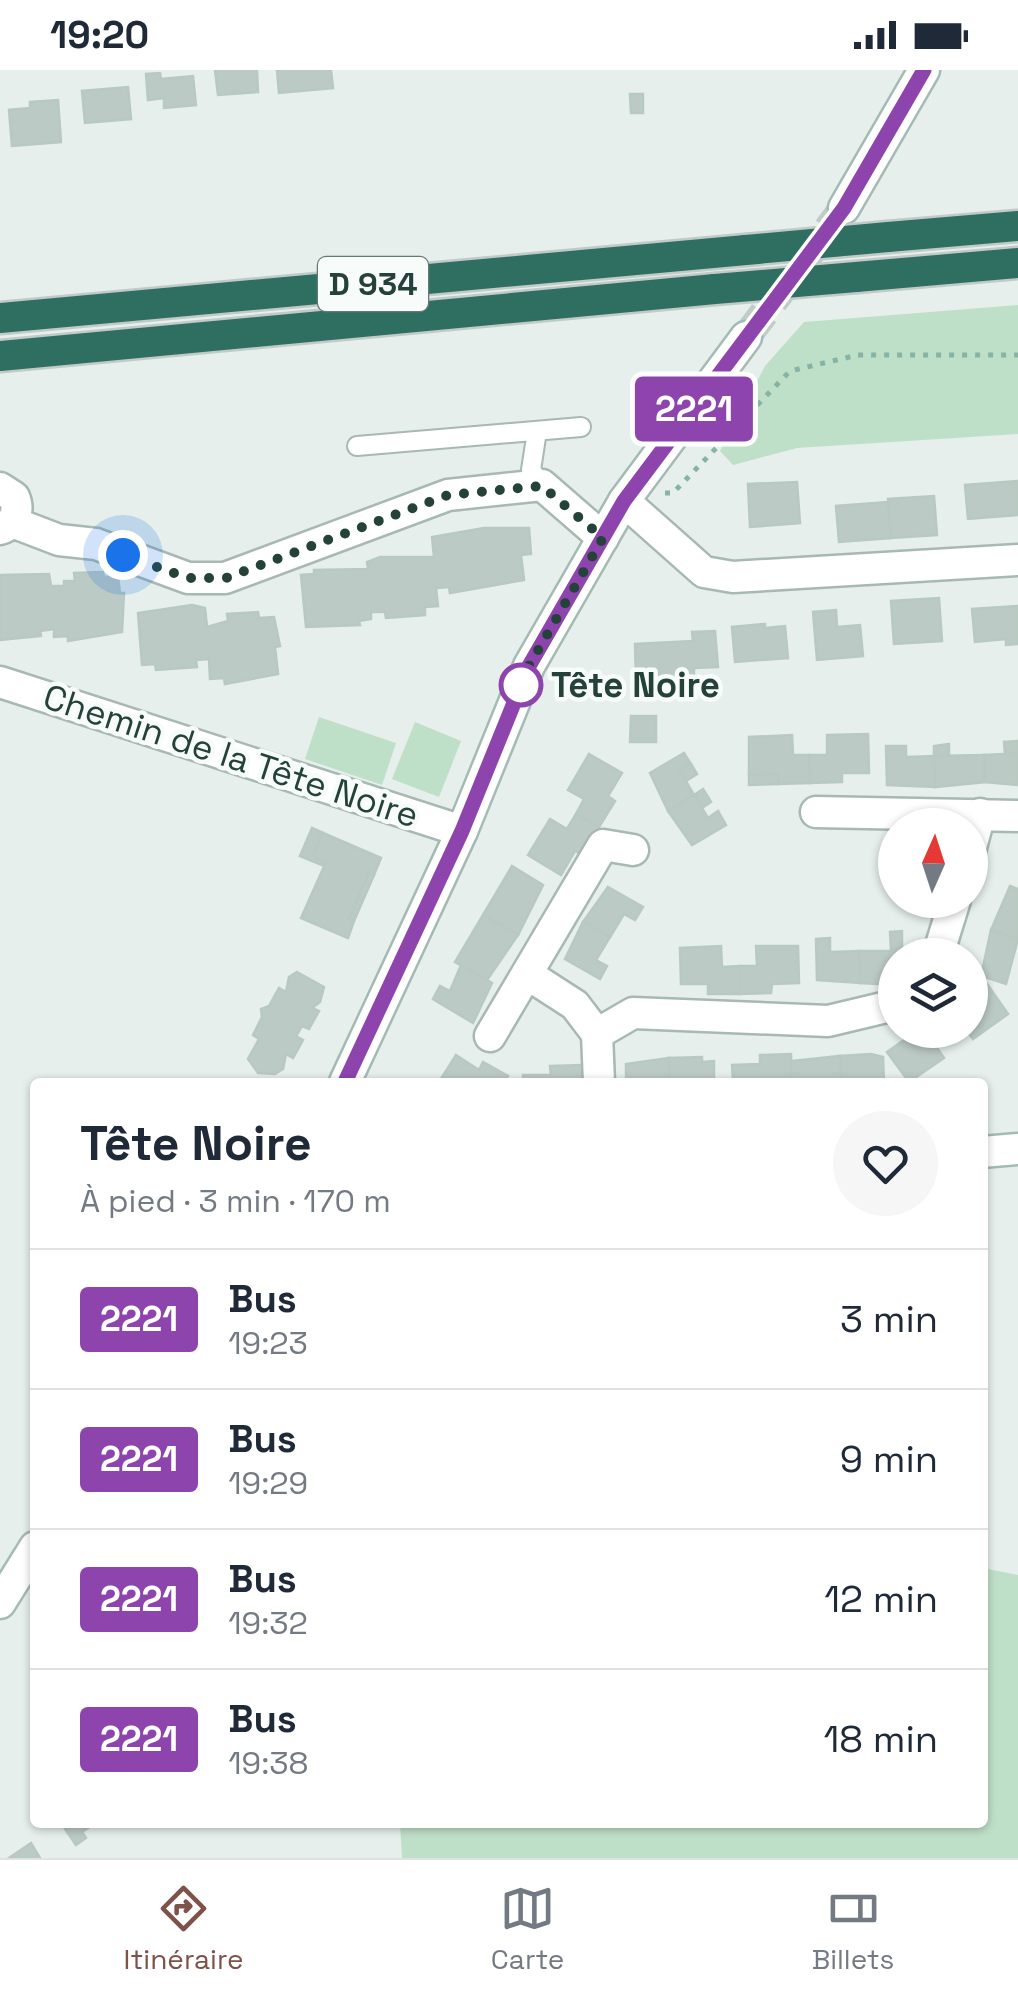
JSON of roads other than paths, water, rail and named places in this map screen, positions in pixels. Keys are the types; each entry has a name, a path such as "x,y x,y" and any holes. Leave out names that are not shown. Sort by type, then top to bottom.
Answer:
{"highway":[{"name":"D 934","path":"0,318 1018,226"},
{"name":"D 934","path":"0,356 1018,263"}],"street":[{"path":"844,208 924,70"},
{"path":"347,1078 370,1037 462,831 529,666 624,501 746,337"},
{"path":"0,488 10,492 17,503 6,526 59,540 96,544 188,578 226,578 448,495 542,486 603,538"},
{"path":"624,501 704,572 733,577 1018,560"},
{"name":"Chemin de la Tête Noire","path":"0,682 462,831"},
{"path":"816,812 878,813"},
{"path":"988,814 1018,816"},
{"path":"490,1036 604,845 634,850"},
{"path":"527,974 575,1005 597,1034 599,1078"},
{"path":"597,1034 633,1013 828,1021 878,1009"},
{"path":"370,1037 371,1078"},
{"path":"988,1152 1018,1149"},
{"path":"0,1603 30,1555"}],"lane":[{"path":"357,446 581,426"},
{"path":"537,431 532,470 542,486"}],"tunnel":[{"path":"746,337 844,208"}],"place":[{"name":"Tête Noire","path":"521,685"}]}
